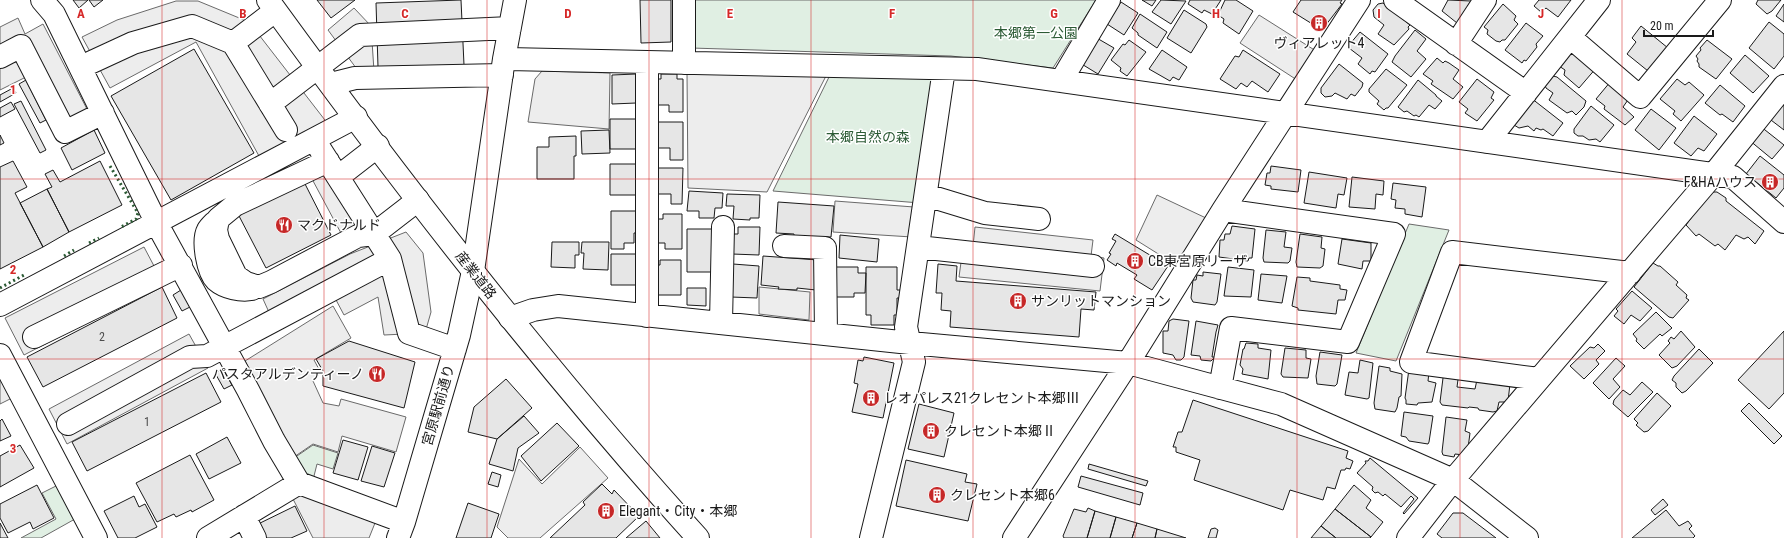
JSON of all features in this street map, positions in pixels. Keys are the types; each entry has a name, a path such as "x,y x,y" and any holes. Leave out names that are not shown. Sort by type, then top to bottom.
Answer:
{"street":[{"path":"42,0 54,14 157,224 181,265 274,441 299,483 401,530"},
{"name":"宮原駅前通り","path":"401,530 455,349 473,271 503,67 515,0"},
{"path":"684,0 684,63"},
{"path":"1061,81 1109,0"},
{"path":"1014,538 1128,363 1223,210 1360,0"},
{"path":"1395,0 1526,93"},
{"path":"1456,44 1485,0"},
{"path":"1487,142 1599,0"},
{"path":"1570,37 1640,97 1720,0"},
{"path":"233,43 270,3"},
{"name":"産業道路","path":"270,3 418,200 510,318 646,480 698,538"},
{"path":"80,68 133,43 192,26 233,43 286,130"},
{"path":"270,104 325,76 360,35 510,28"},
{"path":"0,57 21,46 65,132 103,112"},
{"path":"325,76 355,78 503,67 647,62 977,69 1733,177 1784,222"},
{"path":"647,62 647,316"},
{"path":"871,538 914,362 906,328 944,69"},
{"path":"1408,538 1453,480 1714,175 1784,86"},
{"path":"0,305 157,224 356,117"},
{"path":"314,139 390,259 409,333 455,349"},
{"path":"378,146 333,169 235,205 218,219 216,230 218,239 236,276 246,283 259,287 271,282 358,236 374,234 418,200"},
{"path":"926,195 986,213 1039,219"},
{"path":"1220,388 1231,328 1348,342 1394,234 1223,210"},
{"path":"721,323 722,227"},
{"path":"784,246 825,248 826,334"},
{"path":"918,247 1093,266"},
{"path":"1539,379 1411,362 1452,252 1630,273"},
{"path":"68,424 190,357 207,356 390,259"},
{"path":"34,337 181,265"},
{"path":"510,318 533,310 558,306 910,343 1128,363 1281,404 1453,480 1527,538"},
{"path":"0,356 96,538"},
{"path":"208,538 299,483"},
{"path":"244,516 255,538"}],"green space":[{"name":"本郷第一公園","path":"691,0 1096,0 1053,68 951,56 691,48"},
{"name":"本郷自然の森","path":"830,75 936,75 920,203 773,191"},
{"path":"1409,224 1449,230 1396,361 1356,353"},
{"path":"313,445 338,453 333,469 317,464 313,480 305,476 294,458"},
{"path":"58,485 75,519 41,538 21,538 56,519 42,493"}],"shaded area":[{"path":"176,1 198,1 249,22 328,124 259,156 196,42 110,88 82,37 117,20"},
{"path":"354,8 371,26 374,71 359,72 328,30"},
{"path":"1259,15 1316,51 1297,80 1240,43"},
{"path":"18,18 25,34 43,24 88,111 69,121 42,69 0,90 0,27"},
{"path":"542,71 610,73 609,129 528,122 535,79"},
{"path":"687,73 827,74 767,192 688,188"},
{"path":"329,171 358,227 342,235 312,179"},
{"path":"1157,195 1206,218 1176,265 1136,240"},
{"path":"835,201 914,207 912,237 833,232"},
{"path":"975,227 1093,240 1091,256 1104,258 1100,291 959,277 962,255 972,256"},
{"path":"406,232 423,253 431,312 425,333 384,335 378,297 344,315 335,298 277,330 263,299 350,254"},
{"path":"144,247 163,283 24,355 5,318"},
{"path":"759,287 810,292 809,320 759,314"},
{"path":"333,306 351,338 314,360 321,373 313,381 323,403 339,406 341,399 406,417 396,452 342,436 338,452 313,444 294,457 245,361"},
{"path":"189,334 208,368 67,444 49,409"},
{"path":"0,372 12,398 0,404"},
{"path":"580,447 608,478 540,538 508,538 497,527 519,459 542,484"},
{"path":"302,495 375,523 369,538 313,538 293,499"}],"building":[{"path":"73,0 88,0 79,8"},
{"path":"89,0 103,0 94,7"},
{"path":"317,0 355,0 331,18"},
{"path":"461,0 464,65 378,67 376,3"},
{"path":"640,0 671,0 671,42 641,43"},
{"path":"1142,0 1156,0 1152,6"},
{"path":"1161,0 1186,1 1171,24 1152,12"},
{"path":"1190,0 1221,0 1212,14 1204,10 1202,13 1188,4"},
{"path":"1225,0 1236,0 1253,11 1239,34 1223,23 1224,19 1218,15"},
{"name":"ヴィアレット4","path":"1301,0 1342,0 1340,3 1342,4 1322,30 1293,12"},
{"path":"1448,0 1471,1 1457,23 1442,11"},
{"path":"1539,0 1571,0 1558,17 1546,8 1541,12 1534,6"},
{"path":"1758,0 1781,0 1772,11 1767,14 1756,4"},
{"path":"1121,2 1138,13 1124,35 1107,24"},
{"path":"1383,3 1410,25 1408,27 1409,29 1394,45 1378,34 1384,25 1374,17 1373,10 1378,4"},
{"path":"1503,4 1516,16 1514,20 1518,24 1505,40 1500,42 1496,41 1487,34 1488,30 1484,27"},
{"path":"1784,4 1784,22 1776,16"},
{"path":"1184,10 1206,24 1207,27 1191,53 1167,38"},
{"path":"1140,14 1167,32 1157,48 1138,35 1138,33 1132,28"},
{"path":"1769,22 1784,34 1784,56 1774,69 1749,48"},
{"path":"1526,23 1543,36 1536,44 1537,47 1526,61 1524,60 1522,63 1505,50"},
{"path":"1641,26 1668,48 1648,71 1627,54 1636,42 1632,38"},
{"path":"1415,30 1426,39 1417,51 1426,59 1411,77 1392,62"},
{"path":"1360,32 1388,54 1375,72 1372,71 1370,74 1358,64 1362,58 1349,48 1349,45"},
{"path":"1095,37 1114,48 1098,74 1080,63"},
{"path":"1129,40 1146,52 1127,76 1120,71 1121,68 1111,60 1123,44 1125,45"},
{"path":"1707,40 1732,59 1716,79 1699,67 1697,61 1698,59 1696,56 1701,50 1700,48"},
{"path":"194,49 254,153 171,200 111,96"},
{"path":"1162,50 1187,67 1179,80 1173,77 1170,81 1149,69"},
{"path":"1243,50 1280,74 1268,92 1252,81 1247,87 1241,83 1236,89 1220,79 1235,56 1239,57"},
{"path":"1574,50 1597,67 1579,88 1564,75 1565,70 1559,66 1568,52 1571,53"},
{"path":"1745,55 1769,76 1753,93 1730,73"},
{"path":"1437,58 1443,63 1445,61 1459,70 1453,79 1463,87 1453,99 1431,84 1433,81 1423,74"},
{"path":"1339,64 1363,83 1362,87 1355,96 1351,94 1347,99 1335,93 1332,96 1325,97 1321,93 1321,88"},
{"path":"1386,69 1407,85 1388,108 1384,110 1377,104 1379,101 1369,92 1369,89"},
{"path":"636,74 636,103 612,104 612,75"},
{"path":"661,74 677,74 677,79 683,79 683,112 669,112 669,105 658,105 658,79 661,79"},
{"path":"1553,76 1557,77 1586,101 1584,107 1576,115 1572,111 1567,113 1549,100 1553,93 1546,88 1545,85"},
{"path":"1477,79 1494,92 1491,98 1494,100 1477,121 1465,113 1468,109 1459,102"},
{"path":"1677,79 1685,85 1689,82 1704,95 1681,121 1673,114 1675,111 1660,99"},
{"path":"26,80 46,120 40,123 19,84"},
{"path":"1418,80 1442,101 1435,109 1429,105 1419,117 1416,115 1414,116 1407,111 1404,112 1398,107"},
{"path":"1611,81 1630,97 1623,107 1634,117 1625,125 1604,109 1605,106 1596,99"},
{"path":"1720,85 1745,106 1733,122 1722,114 1720,115 1705,103"},
{"path":"13,88 16,93 0,102 0,95"},
{"path":"1531,98 1563,123 1553,136 1543,129 1541,130 1536,128 1534,131 1528,126 1519,128 1514,125 1513,118"},
{"path":"21,101 46,150 40,153 14,104"},
{"path":"11,102 15,109 0,117 0,108"},
{"path":"1779,102 1784,106 1784,130 1767,117"},
{"path":"1591,106 1614,125 1600,142 1596,139 1589,140 1574,133 1574,129"},
{"path":"1651,109 1676,128 1659,150 1635,130"},
{"path":"1694,116 1717,134 1704,151 1698,148 1691,156 1674,143"},
{"path":"610,119 640,119 637,149 610,149"},
{"path":"658,122 683,122 683,160 670,160 670,148 658,148"},
{"path":"1760,126 1784,145 1772,159 1749,140"},
{"path":"94,130 105,153 72,170 61,148"},
{"path":"609,130 610,153 582,154 581,131"},
{"path":"0,135 4,143 0,145"},
{"path":"576,136 574,179 537,179 537,147 549,147 549,137"},
{"name":"F&HAハウス","path":"1760,156 1784,175 1784,188 1776,198 1746,174"},
{"path":"13,161 27,187 15,193 43,247 0,269 0,167"},
{"path":"100,161 122,205 69,232 47,189 52,187 45,174 53,170 60,182"},
{"path":"610,164 636,164 636,195 610,195"},
{"path":"1271,166 1301,170 1298,192 1271,189 1271,186 1265,185 1267,173 1270,173"},
{"path":"658,168 683,168 682,204 671,204 671,194 658,194"},
{"path":"1309,172 1347,178 1344,195 1338,194 1336,208 1304,203"},
{"path":"1352,177 1384,181 1383,195 1376,194 1375,209 1349,207"},
{"name":"マクドナルド","path":"303,180 331,235 266,268 238,214"},
{"path":"1393,183 1426,187 1422,217 1405,214 1405,209 1395,208 1396,200 1391,199"},
{"path":"47,189 69,232 43,247 20,203"},
{"path":"689,191 723,193 722,208 715,208 714,218 699,218 699,211 687,211"},
{"path":"1710,192 1717,192 1726,198 1726,201 1764,231 1755,244 1748,237 1744,239 1736,235 1725,250 1718,244 1715,246 1699,234 1696,236 1686,225"},
{"path":"727,194 760,195 759,218 750,218 750,220 733,219 734,206 726,206"},
{"path":"778,202 834,206 831,237 794,237 794,234 776,233"},
{"path":"611,211 637,211 637,233 634,233 634,243 624,243 624,249 611,249"},
{"path":"663,214 682,214 682,249 665,249 665,243 658,243 658,219 663,219"},
{"path":"1232,226 1255,229 1252,258 1249,258 1248,261 1219,257 1220,240 1224,240 1225,234 1230,234"},
{"path":"738,227 760,227 759,255 732,254 732,234 738,234"},
{"path":"687,229 713,229 713,272 687,272"},
{"path":"1266,230 1286,232 1284,247 1292,248 1290,261 1288,263 1264,262 1263,258"},
{"name":"CB東宮原リーザ","path":"1115,234 1168,266 1152,290 1134,279 1137,275 1117,263 1116,266 1107,260 1116,241 1112,239"},
{"path":"1300,234 1322,237 1321,248 1325,249 1323,266 1320,268 1297,267 1296,262"},
{"path":"840,235 879,239 877,262 839,258"},
{"path":"1342,239 1371,243 1371,261 1363,261 1362,269 1338,264"},
{"path":"552,242 579,242 579,255 575,255 575,268 551,267"},
{"path":"582,242 609,242 608,270 583,269 584,253 581,253"},
{"path":"611,254 637,254 637,285 611,285"},
{"path":"763,256 818,260 816,290 797,288 797,290 778,289 779,287 761,285"},
{"path":"660,260 681,260 681,295 656,295 655,265 660,265"},
{"path":"1653,263 1660,266 1678,282 1676,285 1687,295 1686,298 1689,300 1673,318 1669,317 1634,287"},
{"path":"733,264 759,266 757,298 731,297"},
{"name":"サンリットマンション","path":"938,264 957,266 956,281 1096,292 1094,310 1081,309 1079,337 950,327 951,311 941,310 942,293 936,293"},
{"path":"834,267 858,267 858,273 866,273 865,293 854,293 854,297 833,297"},
{"path":"866,267 897,267 897,290 902,290 902,298 897,298 897,315 894,315 894,325 871,325 871,315 866,315"},
{"path":"1228,267 1254,270 1251,297 1224,296"},
{"path":"1203,272 1221,274 1217,302 1215,305 1193,302 1191,298 1193,280 1196,280 1197,275 1203,276"},
{"path":"1261,274 1287,276 1282,303 1258,300"},
{"path":"1297,277 1310,278 1310,281 1340,285 1340,289 1347,290 1345,300 1338,300 1336,314 1298,310 1298,308 1292,306"},
{"path":"162,287 177,318 43,387 27,357"},
{"path":"687,288 706,288 706,306 687,305"},
{"path":"181,290 190,307 182,311 173,295"},
{"path":"1632,291 1652,308 1640,321 1631,315 1624,324 1614,316 1618,311 1616,309"},
{"path":"1656,312 1672,328 1662,336 1660,334 1644,349 1636,341 1637,339 1633,334"},
{"path":"1173,319 1189,321 1184,357 1181,360 1176,360 1173,355 1163,353 1163,331 1168,331 1169,321"},
{"path":"1196,321 1218,325 1212,357 1215,357 1211,361 1201,360 1200,356 1191,355"},
{"path":"1681,331 1695,347 1677,366 1672,368 1659,355 1670,343 1668,341 1671,337 1674,339"},
{"path":"1784,331 1784,393 1769,409 1738,380"},
{"path":"349,341 415,362 404,408 323,386 323,371 316,359"},
{"path":"1246,343 1258,344 1258,348 1271,350 1268,379 1242,374 1243,369 1240,365 1243,349"},
{"path":"1598,344 1605,351 1596,360 1599,364 1584,379 1570,366 1590,347 1594,348"},
{"path":"1285,348 1306,350 1306,358 1311,359 1308,378 1283,377 1281,374"},
{"path":"1699,349 1713,363 1686,391 1682,393 1676,387 1676,383 1672,380"},
{"path":"1320,352 1342,355 1337,384 1335,386 1317,384 1316,376"},
{"name":"レオパレス21クレセント本郷Ⅲ","path":"864,357 894,363 883,418 852,412 858,384 854,383 858,360 863,361"},
{"path":"1616,358 1625,366 1613,379 1620,387 1609,399 1593,383"},
{"path":"1360,360 1373,363 1369,398 1367,399 1345,395 1349,372 1358,373"},
{"path":"1379,366 1390,368 1390,371 1402,374 1401,396 1399,397 1395,412 1375,409 1374,403"},
{"path":"223,369 232,385 224,389 215,373"},
{"path":"1409,369 1429,372 1428,381 1436,383 1432,402 1418,403 1417,405 1406,404 1405,398"},
{"path":"1444,370 1459,372 1457,387 1475,389 1478,375 1510,384 1508,401 1499,402 1497,411 1493,412 1479,410 1478,408 1442,405 1440,402"},
{"path":"206,373 221,402 87,471 72,442"},
{"path":"506,379 532,408 497,439 468,432 474,407"},
{"path":"1642,382 1653,392 1628,417 1613,404 1614,400 1623,390 1630,395"},
{"path":"1657,393 1671,406 1648,431 1644,432 1636,425 1638,423 1634,419"},
{"path":"1193,400 1348,451 1346,458 1353,461 1350,469 1346,468 1345,470 1341,470 1335,489 1327,487 1323,500 1290,490 1283,510 1194,480 1200,460 1176,452 1176,447 1173,447 1178,432 1182,432"},
{"path":"1749,403 1782,436 1774,444 1741,411"},
{"name":"クレセント本郷Ⅱ","path":"919,404 954,413 944,457 908,449"},
{"path":"1404,412 1433,416 1428,444 1409,441 1406,437 1401,436"},
{"path":"524,416 539,433 518,448 513,471 489,464 497,439"},
{"path":"1446,417 1467,420 1465,431 1470,433 1468,448 1465,448 1464,455 1455,454 1454,457 1443,455 1442,452"},
{"path":"2,419 11,436 0,441 0,421"},
{"path":"557,423 579,446 541,481 521,456"},
{"path":"227,437 241,463 209,479 196,454"},
{"path":"343,440 368,447 358,480 333,473"},
{"path":"20,445 34,468 0,487 0,456"},
{"path":"372,446 395,453 384,487 361,481"},
{"path":"190,455 214,500 192,512 191,510 176,517 174,514 157,522 136,483"},
{"path":"1370,458 1418,498 1404,514 1403,513 1414,499 1411,496 1401,507 1385,494 1383,496 1378,492 1375,493 1372,490 1373,487 1357,473 1366,463 1365,461 1368,461"},
{"name":"クレセント本郷6","path":"906,460 967,474 965,482 977,484 968,521 896,506"},
{"path":"1089,464 1148,481 1146,486 1088,469"},
{"path":"492,472 501,475 498,487 488,484"},
{"path":"1081,476 1143,493 1140,505 1078,487"},
{"name":"Elegant・City・本郷","path":"602,484 612,494 614,490 639,516 616,538 550,538 585,505 583,502"},
{"path":"37,485 54,518 33,529 30,522 8,533 0,518 0,504"},
{"path":"1354,485 1371,500 1366,508 1383,522 1371,537 1335,509"},
{"path":"134,496 139,507 145,504 157,527 135,538 118,538 104,511"},
{"path":"1663,499 1668,505 1655,515 1651,510"},
{"path":"468,503 499,514 491,538 456,538"},
{"path":"295,506 307,531 291,538 260,538 254,526"},
{"path":"1088,508 1095,511 1087,538 1064,538 1063,536 1074,509 1086,512"},
{"path":"1335,509 1371,537 1336,538 1321,526"},
{"path":"1666,510 1679,526 1688,521 1692,526 1689,529 1695,536 1693,538 1632,538"},
{"path":"1095,511 1116,517 1110,538 1087,538"},
{"path":"1453,513 1463,513 1496,538 1442,538 1437,534"},
{"path":"1116,517 1137,523 1132,538 1110,538"},
{"path":"646,521 660,538 626,538"},
{"path":"0,523 8,538 0,538"},
{"path":"1137,523 1157,529 1155,538 1132,538"},
{"path":"1321,526 1336,538 1311,538"},
{"path":"1215,528 1218,530 1216,538 1208,538 1211,529"},
{"path":"1157,529 1186,538 1155,538"}],"hedge":[{"path":"110,166 138,213 136,219 121,227"},
{"path":"89,243 99,238"},
{"path":"64,256 74,250"},
{"path":"0,288 24,275"}],"place":[{"name":"ヴィアレット4","path":"1319,23"},
{"name":"F&HAハウス","path":"1770,182"},
{"name":"マクドナルド","path":"284,225"},
{"name":"CB東宮原リーザ","path":"1135,261"},
{"name":"サンリットマンション","path":"1018,301"},
{"name":"パスタアルデンティーノ","path":"377,374"},
{"name":"レオパレス21クレセント本郷Ⅲ","path":"871,398"},
{"name":"クレセント本郷Ⅱ","path":"931,431"},
{"name":"クレセント本郷6","path":"937,495"},
{"name":"Elegant・City・本郷","path":"606,511"}]}
